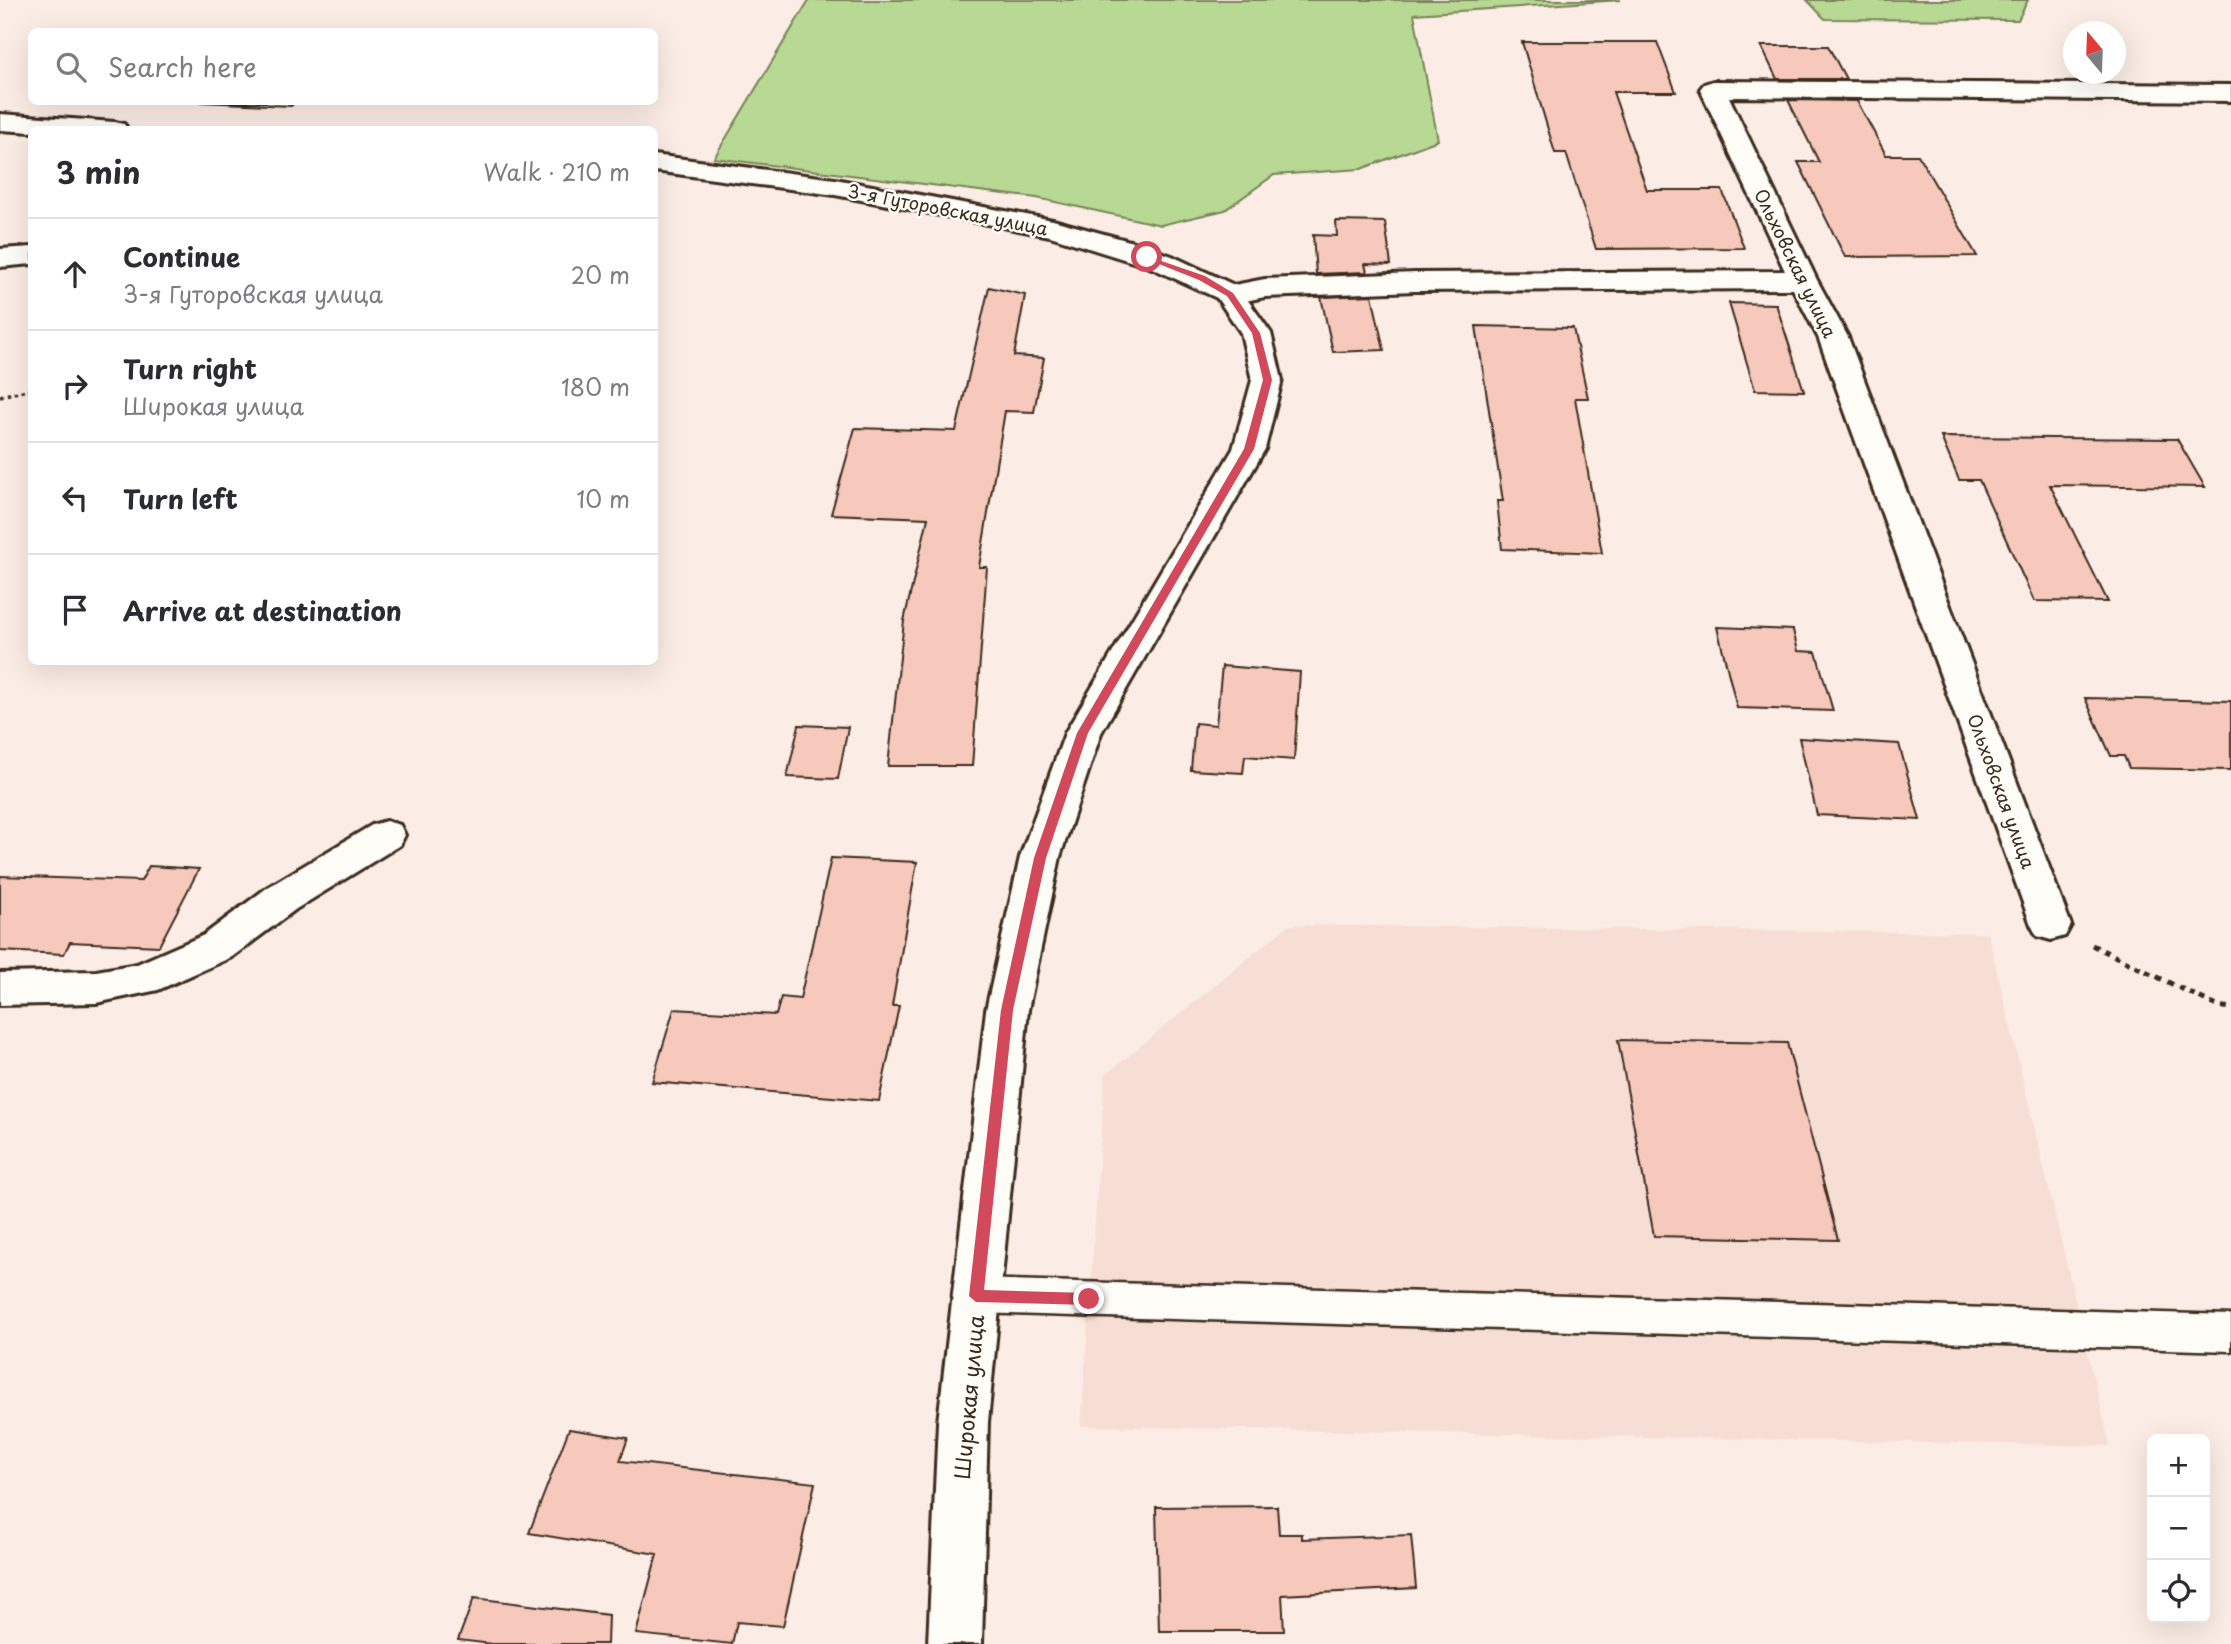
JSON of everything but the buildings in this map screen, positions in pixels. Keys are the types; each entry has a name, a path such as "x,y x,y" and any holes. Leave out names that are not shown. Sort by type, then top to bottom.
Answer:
{"street":[{"name":"Ольховская улица","path":"2051,925 1833,337 1803,280 1713,89 2231,93"},
{"path":"0,122 58,126"},
{"name":"3-я Гуторовская улица","path":"658,164 892,196 1033,222 1147,257 1202,278 1230,295"},
{"path":"0,258 28,255"},
{"path":"1230,295 1265,288 1415,282 1803,280"},
{"name":"Широкая улица","path":"955,1644 962,1422 1007,1010 1040,858 1083,733 1249,449 1267,380 1256,333 1230,295"},
{"path":"0,989 96,987 143,979 218,946 282,898 386,835"}],"lane":[{"path":"976,1296 2231,1333"}],"path":[{"path":"0,396 28,390"},
{"path":"2051,925 2217,1006 2231,1008"}],"shaded area":[{"path":"1289,925 1988,933 2110,1446 1081,1426 1105,1075"}],"green space":[{"path":"809,0 1621,0 1414,14 1438,140 1361,169 1274,175 1225,210 1161,225 1037,198 714,158"},
{"path":"1807,0 2028,0 2018,20 1825,19"}],"route":[{"path":"1089,1299 976,1296 1007,1010 1040,858 1083,733 1249,449 1267,380 1256,333 1230,295 1202,278 1147,257"}]}
